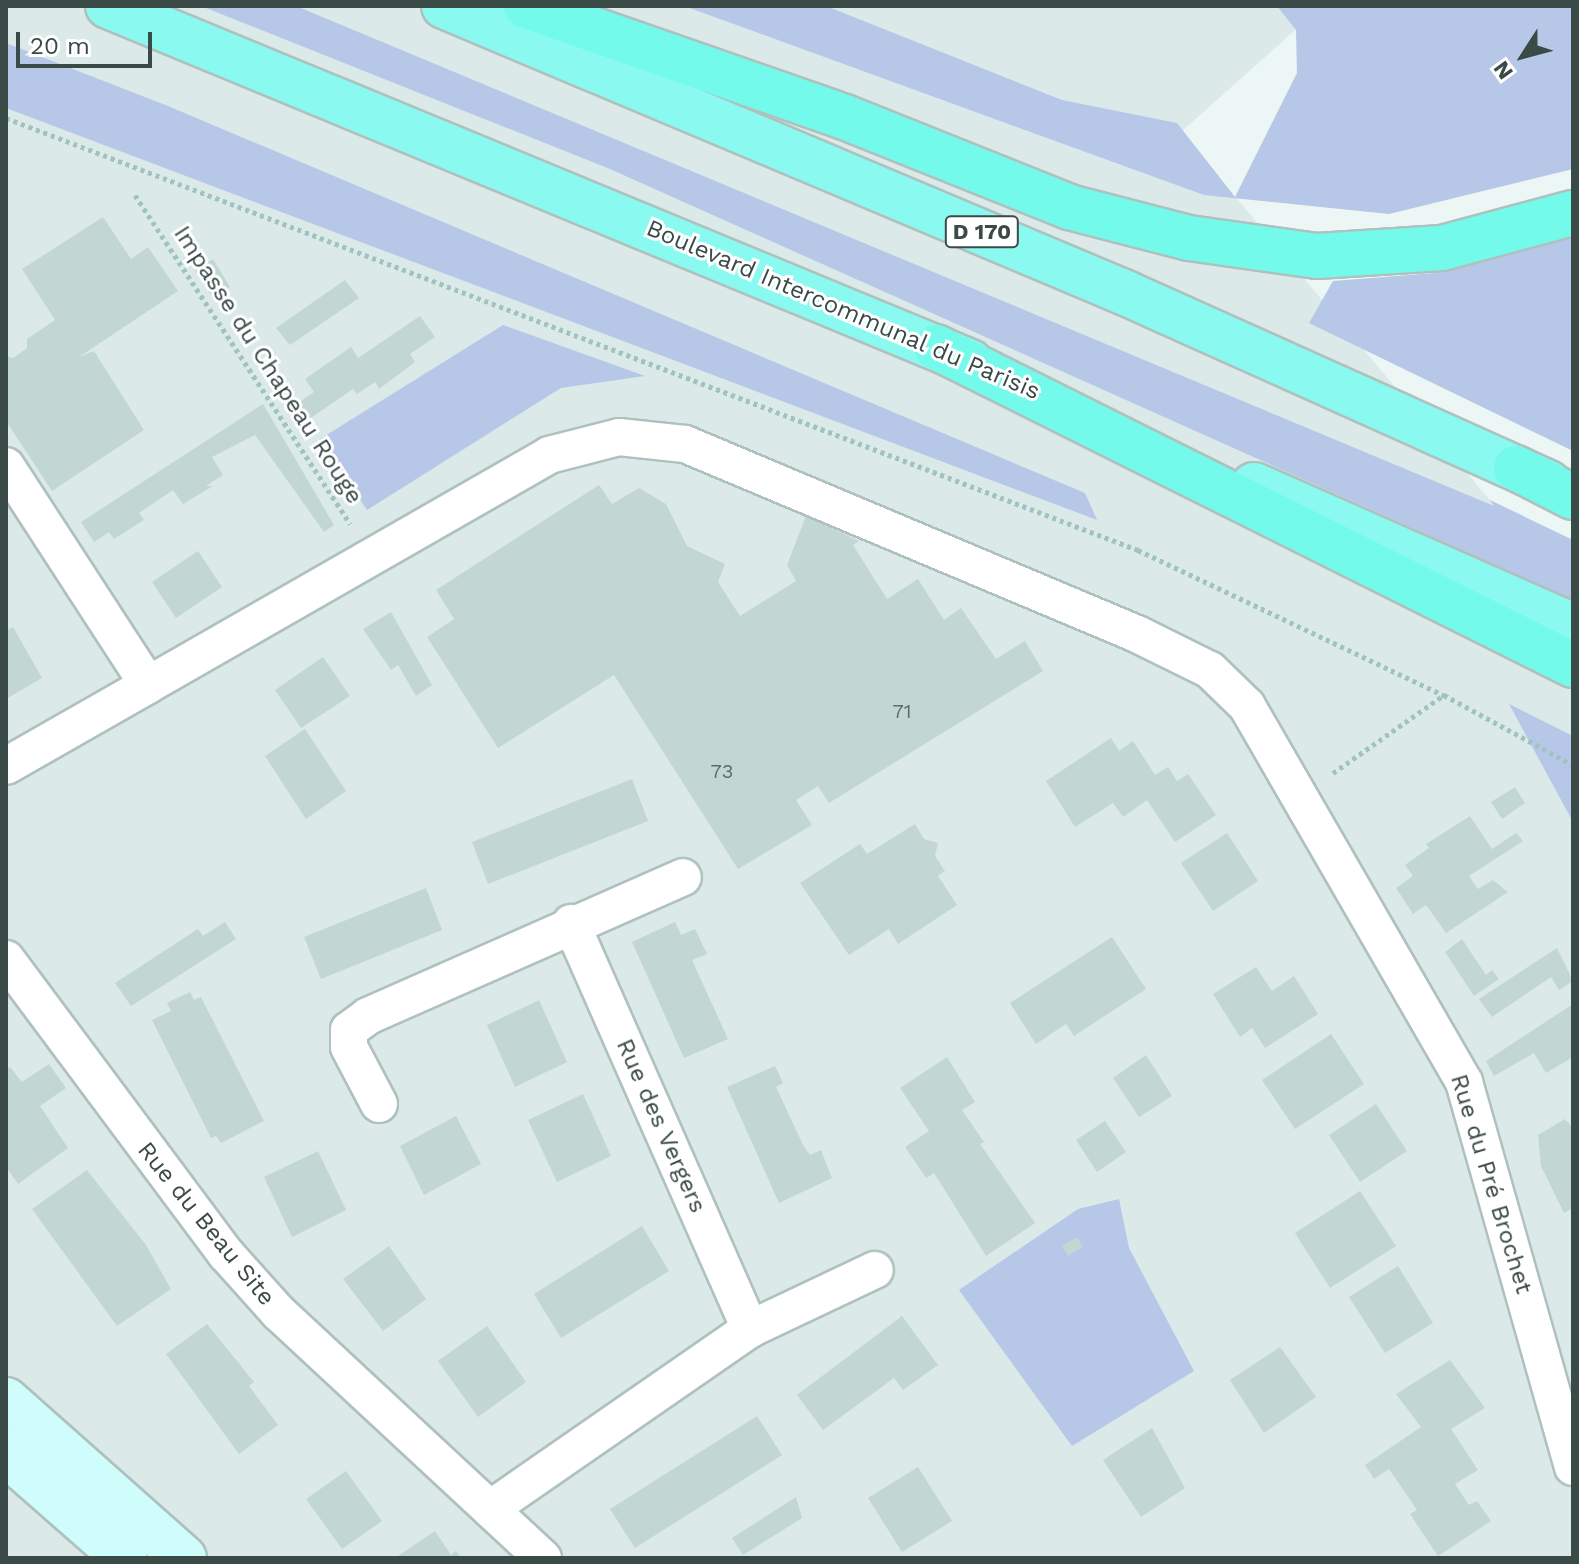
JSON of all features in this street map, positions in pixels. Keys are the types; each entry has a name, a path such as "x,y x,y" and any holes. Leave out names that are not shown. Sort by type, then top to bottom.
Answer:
{"highway":[{"name":"Boulevard Intercommunal du Parisis","path":"108,6 936,347 1573,626"},
{"name":"D 170","path":"444,6 1128,294 1573,495"},
{"path":"526,6 842,116 1069,207 1189,238 1317,256 1442,248 1573,213"},
{"path":"936,347 1573,665"}],"main road":[{"path":"6,1400 184,1558"},
{"path":"6,1454 125,1558"}],"street":[{"name":"Rue du Pré Brochet","path":"6,766 549,455 619,437 685,444 1137,634 1210,670 1247,706 1299,791 1464,1082 1573,1467"},
{"path":"6,466 148,685"},
{"path":"379,1104 349,1047 349,1030 368,1016 571,923 683,877"},
{"name":"Rue des Vergers","path":"571,923 750,1329"},
{"name":"Rue du Beau Site","path":"6,959 226,1254 278,1312 543,1558"},
{"path":"490,1509 750,1329 875,1270"}],"path":[{"path":"6,118 1138,550 1444,695 1573,765"},
{"name":"Impasse du Chapeau Rouge","path":"135,195 371,555"},
{"path":"1299,791 1348,765 1444,695"}],"shaded area":[{"path":"6,6 1322,6 1181,132 1573,599 1573,1558 6,1558"},
{"path":"201,6 296,6 1494,506 1490,500 1573,540 1573,600 610,169"},
{"path":"684,6 826,6 1062,100 1177,123 1235,197 1297,73 1296,30 1277,6 1573,6 1573,169 1389,214 1204,195"},
{"path":"6,43 168,106 1085,493 1097,520 6,108"},
{"path":"1573,230 1573,451 1309,323 1333,281 1435,273"},
{"path":"503,325 645,376 561,388 367,510 320,439"},
{"path":"1509,704 1573,736 1573,822"},
{"path":"1119,1199 1129,1248 1194,1371 1072,1446 959,1290 1078,1209"}],"building":[{"path":"103,217 131,259 148,247 178,291 79,357 94,351 144,430 52,491 6,421 6,356 13,358 27,348 27,339 55,320 22,269"},
{"path":"213,259 230,287 213,298 195,271"},
{"path":"345,280 359,298 290,345 276,328"},
{"path":"420,316 435,337 410,354 415,362 379,389 375,382 357,394 353,389 302,424 291,408 314,392 305,379 351,347 358,358"},
{"path":"263,404 334,525 324,532 255,435 212,457 223,475 206,486 213,486 183,504 173,490 139,513 144,520 114,539 109,532 94,542 81,522"},
{"path":"599,485 612,504 639,488 666,504 687,546 725,564 718,582 740,616 796,581 787,565 806,516 859,541 853,545 887,599 918,579 944,620 961,608 996,659 1025,641 1043,671 829,803 818,786 796,800 812,825 738,869 614,675 498,748 427,637 454,619 436,590"},
{"path":"198,551 222,587 176,618 152,582"},
{"path":"391,612 432,685 416,696 398,665 391,670 363,629"},
{"path":"13,627 42,678 6,699 6,631"},
{"path":"323,657 350,696 301,728 275,690"},
{"path":"305,729 346,791 306,819 265,756"},
{"path":"1111,738 1119,751 1133,741 1155,775 1168,767 1177,781 1188,774 1216,815 1175,842 1147,800 1123,817 1113,803 1075,827 1046,781"},
{"path":"632,779 648,821 488,884 472,842"},
{"path":"1515,787 1525,803 1502,819 1491,802"},
{"path":"1470,816 1492,849 1516,833 1523,841 1469,876 1478,889 1493,880 1508,892 1446,933 1426,905 1413,914 1396,888 1413,876 1405,865 1429,848 1426,844"},
{"path":"915,824 924,839 938,843 935,856 945,871 938,876 957,905 898,944 889,929 849,955 800,883 860,844 867,854"},
{"path":"1227,833 1258,881 1213,911 1181,863"},
{"path":"426,888 442,930 321,979 304,937"},
{"path":"225,922 236,939 131,1006 115,983 198,929 203,936"},
{"path":"675,922 681,935 695,929 707,954 692,960 728,1039 684,1058 632,942"},
{"path":"1112,937 1146,989 1074,1036 1066,1024 1036,1044 1010,1003"},
{"path":"1462,939 1486,975 1492,970 1499,979 1474,996 1445,952"},
{"path":"1557,948 1573,981 1559,990 1551,977 1492,1017 1479,999"},
{"path":"1256,967 1272,991 1294,976 1318,1014 1265,1048 1252,1028 1240,1037 1213,994"},
{"path":"190,992 194,1000 201,997 264,1121 221,1143 216,1136 211,1138 152,1020 171,1011 167,1003"},
{"path":"539,1000 567,1062 515,1087 487,1025"},
{"path":"1573,1004 1573,1057 1546,1073 1534,1053 1494,1076 1486,1061"},
{"path":"1331,1034 1364,1084 1295,1129 1262,1080"},
{"path":"1146,1055 1172,1096 1139,1117 1113,1078"},
{"path":"947,1057 975,1102 962,1110 984,1142 980,1144 1035,1223 986,1256 934,1173 926,1178 905,1147 929,1131 900,1088"},
{"path":"49,1064 66,1088 40,1106 68,1148 18,1184 6,1167 6,1070 10,1067 22,1082"},
{"path":"775,1066 783,1083 776,1087 803,1145 810,1155 821,1150 832,1178 779,1203 727,1087"},
{"path":"583,1094 611,1156 557,1182 528,1120"},
{"path":"1376,1104 1407,1151 1360,1182 1329,1135"},
{"path":"456,1116 481,1164 424,1195 400,1146"},
{"path":"1565,1119 1573,1128 1573,1208 1564,1213 1541,1166 1538,1135"},
{"path":"1105,1121 1126,1152 1097,1172 1076,1140"},
{"path":"318,1151 346,1210 292,1237 264,1177"},
{"path":"87,1170 146,1245 171,1289 117,1326 32,1209"},
{"path":"1360,1191 1396,1246 1330,1288 1295,1233"},
{"path":"642,1226 669,1271 561,1338 534,1294"},
{"path":"1077,1237 1083,1247 1068,1256 1062,1246"},
{"path":"389,1246 426,1299 383,1331 343,1279"},
{"path":"1398,1266 1433,1323 1385,1353 1349,1297"},
{"path":"902,1316 938,1365 903,1390 894,1378 823,1430 797,1395"},
{"path":"207,1324 254,1382 249,1386 278,1425 239,1454 166,1354"},
{"path":"487,1326 526,1382 478,1417 438,1361"},
{"path":"1280,1347 1316,1397 1264,1433 1230,1380"},
{"path":"1450,1360 1485,1408 1451,1429 1478,1470 1455,1484 1469,1505 1477,1501 1491,1521 1438,1556 1410,1514 1417,1510 1389,1469 1374,1479 1365,1465 1421,1427 1396,1394"},
{"path":"757,1416 782,1455 635,1548 610,1509"},
{"path":"1152,1428 1185,1488 1141,1517 1103,1460"},
{"path":"918,1467 952,1521 902,1552 868,1498"},
{"path":"346,1471 382,1521 342,1549 306,1499"},
{"path":"796,1497 802,1518 743,1555 732,1538"},
{"path":"435,1531 451,1555 456,1551 461,1558 395,1558"}]}
